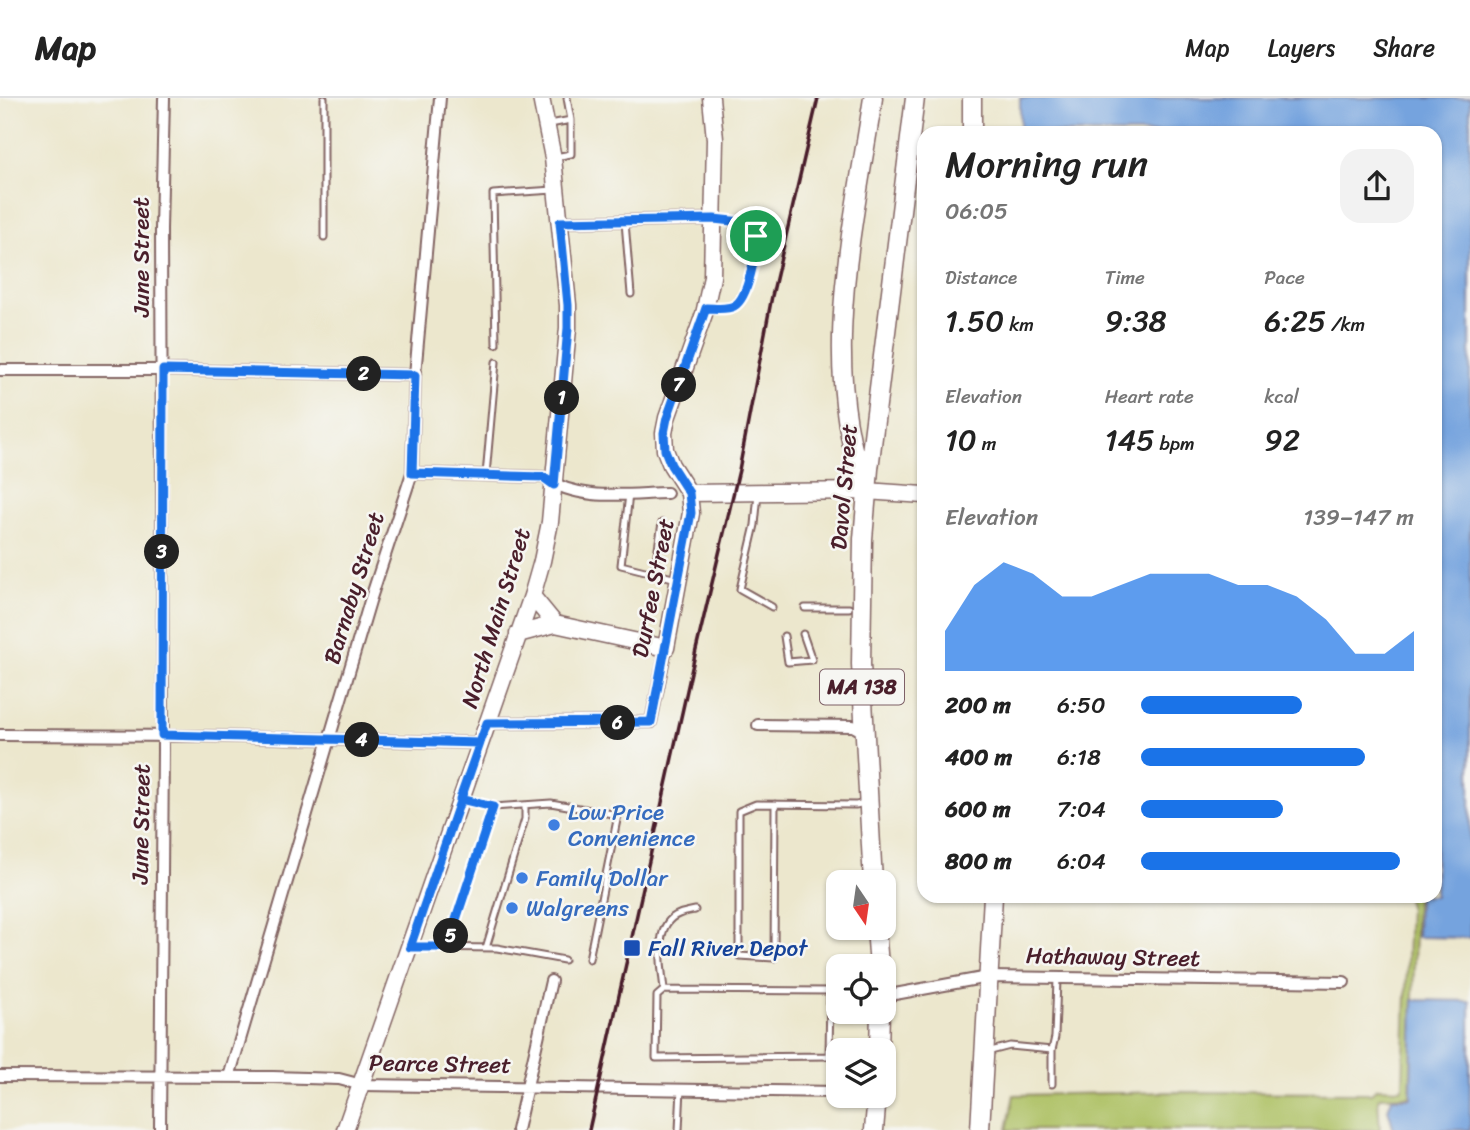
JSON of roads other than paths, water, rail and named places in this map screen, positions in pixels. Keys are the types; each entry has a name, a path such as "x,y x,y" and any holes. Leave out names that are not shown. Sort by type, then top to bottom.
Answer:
{"highway":[{"path":"866,491 853,455 844,402 842,354 845,292 873,98"},
{"name":"Davol Street","path":"872,870 864,733 861,617 863,539 866,491 915,98"},
{"path":"972,98 972,126"},
{"path":"980,1130 993,903"},
{"path":"874,1130 876,1108"}],"main road":[{"name":"North Main Street","path":"345,1130 542,561 554,485 568,305 553,158 541,98"},
{"name":"Durfee Street","path":"666,648 691,513 689,493 671,465 665,450 664,433 706,308 712,277 715,125 711,98"},
{"path":"689,493 866,491 917,495"},
{"path":"532,596 555,624"},
{"path":"518,634 555,624 666,648"}],"street":[{"name":"June Street","path":"160,1130 163,370 161,229 164,98"},
{"name":"Barnaby Street","path":"229,1077 370,601 412,473 415,375 440,98"},
{"path":"560,222 714,219"},
{"path":"0,370 415,375"},
{"path":"412,473 543,477 554,485 581,494 667,493"},
{"name":"Durfee Street","path":"487,723 651,722 666,648"},
{"path":"758,724 853,726 864,733"},
{"path":"0,735 162,735 480,743"},
{"name":"Hathaway Street","path":"896,994 988,977 1344,982"},
{"path":"517,1130 551,981"},
{"name":"Pearce Street","path":"0,1076 339,1079 362,1085 826,1092"}],"lane":[{"path":"324,98 324,237"},
{"path":"553,158 571,155 571,120 567,98"},
{"path":"547,125 571,120"},
{"path":"496,344 493,194 556,190"},
{"path":"706,308 730,307 739,302 746,288 756,245 754,228 750,223 714,219"},
{"path":"625,222 631,295"},
{"path":"486,475 496,362"},
{"path":"758,492 755,525 740,589 772,607"},
{"path":"629,494 621,565 680,580"},
{"path":"654,573 662,523"},
{"path":"805,608 849,608"},
{"path":"784,636 788,662 812,660 803,634"},
{"path":"460,799 493,807 551,803 618,815 589,959"},
{"path":"775,804 774,958 739,956 739,811 756,804 867,803"},
{"path":"486,948 525,819 525,805"},
{"path":"447,947 493,807"},
{"path":"664,990 661,947 664,926 676,914 695,910"},
{"path":"410,947 497,948 564,960"},
{"path":"1052,1084 1057,977"},
{"path":"826,991 664,990 657,996 656,1058 829,1056 830,1024"},
{"path":"984,1053 1010,1046 1052,1050"},
{"path":"679,1130 681,1088"}],"water":[{"path":"1020,98 1470,98 1470,938 1417,937 1418,903 1442,903 1442,126 1020,126"},
{"path":"1413,1000 1470,1001 1470,1130 1394,1130 1388,1109 1392,1098 1411,1098"}],"railway":[{"path":"589,1130 739,470 772,296 818,98"}],"place":[{"name":"Low Price Convenience","path":"554,825"},
{"name":"Family Dollar","path":"522,878"},
{"name":"Walgreens","path":"512,908"},
{"name":"Fall River Depot","path":"632,948"}]}
